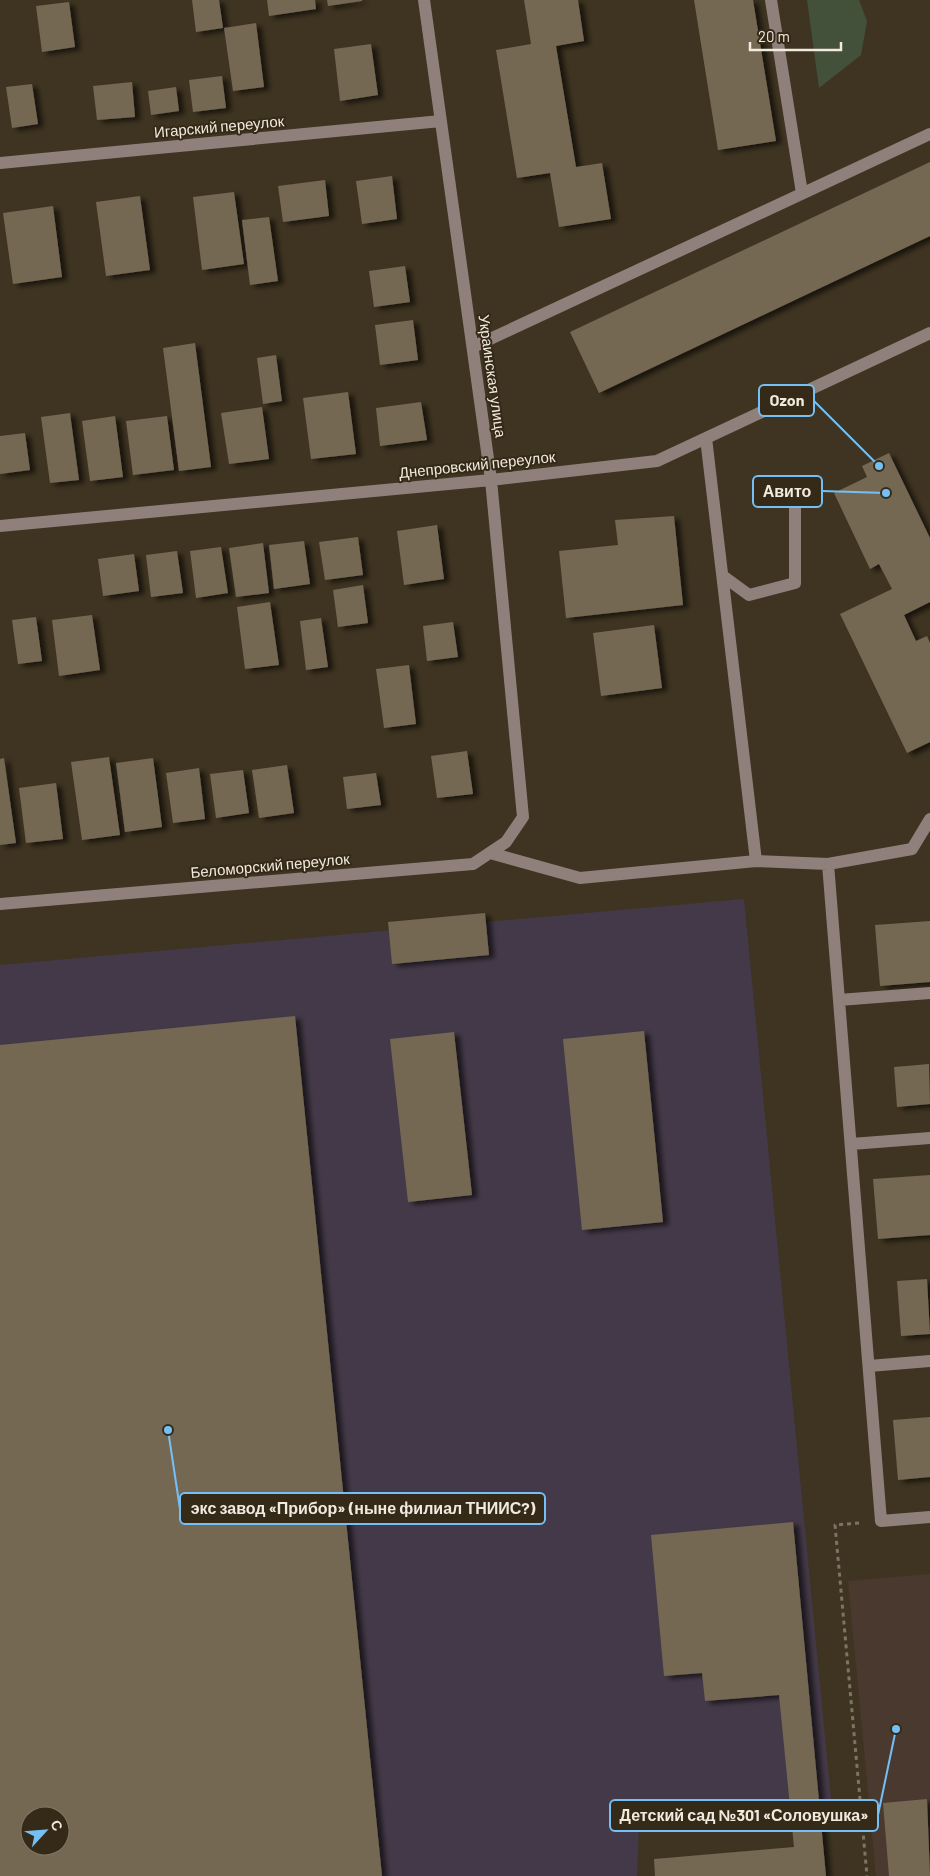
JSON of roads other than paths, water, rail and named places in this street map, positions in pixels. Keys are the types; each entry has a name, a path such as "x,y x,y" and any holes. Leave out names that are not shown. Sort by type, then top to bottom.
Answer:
{"street":[{"name":"Украинская улица","path":"424,0 491,480 523,817"},
{"path":"771,0 802,192"},
{"name":"Игарский переулок","path":"0,163 441,121"},
{"path":"473,347 802,192 930,134"},
{"name":"Днепровский переулок","path":"0,526 491,480 657,460 930,333"},
{"path":"706,438 756,861"},
{"path":"723,576 749,596 796,583 795,505"},
{"name":"Беломорский переулок","path":"0,904 473,864 506,842 523,817"},
{"path":"490,853 580,878 756,861 828,864 912,849 930,819"},
{"path":"828,864 882,1521 930,1517"},
{"path":"839,1000 930,993"},
{"path":"851,1144 930,1138"},
{"path":"869,1366 930,1361"}],"place":[{"name":"Ozon","path":"879,466"},
{"name":"Авито","path":"886,493"},
{"name":"экс завод «Прибор» (ныне филиал ТНИИС?)","path":"168,1430"},
{"name":"Детский сад №301 «Соловушка»","path":"896,1729"}]}
